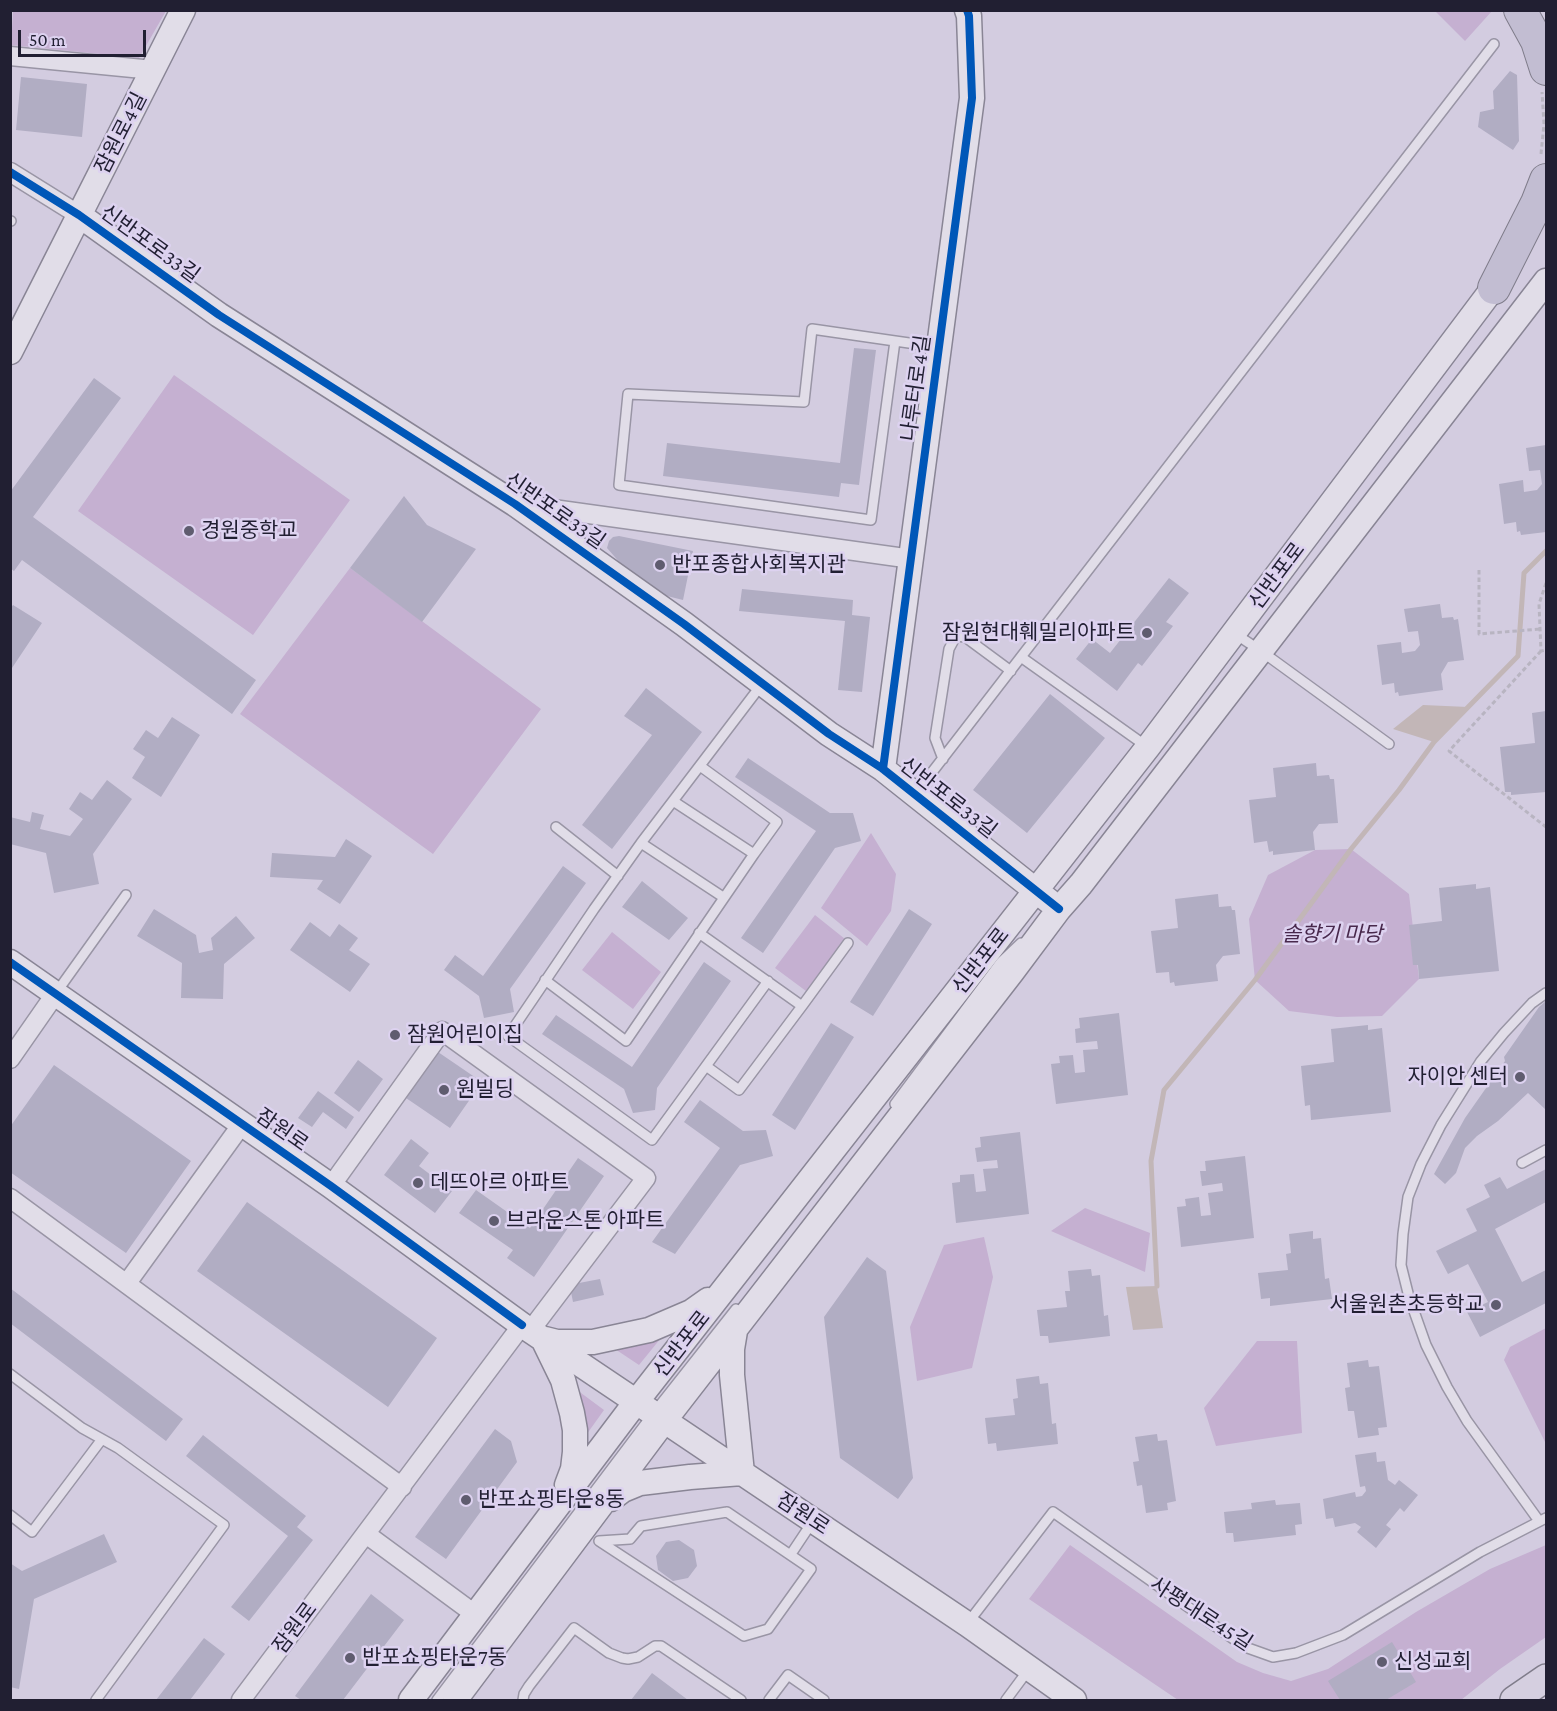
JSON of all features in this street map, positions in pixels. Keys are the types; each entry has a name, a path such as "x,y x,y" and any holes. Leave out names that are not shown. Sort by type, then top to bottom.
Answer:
{"highway":[{"path":"1520,10 1537,41 1546,69"},
{"path":"1494,288 1537,203 1546,180"}],"main road":[{"name":"잠원로4길","path":"10,352 183,10"},
{"name":"나루터로4길","path":"883,769 972,98 967,10"},
{"name":"신반포로33길","path":"79,215 219,315 515,504 684,624 829,734 883,769 1059,909"},
{"name":"신반포로","path":"455,1701 587,1535 651,1412 733,1295 1546,218"},
{"name":"신반포로","path":"411,1701 561,1500 735,1331 836,1192 1081,884 1546,281"},
{"name":"잠원로","path":"10,962 331,1186 532,1332 968,1624 1074,1701"},
{"path":"532,1332 557,1342 593,1342 649,1330 733,1295"},
{"path":"587,1535 614,1497 636,1484 742,1473 732,1375 735,1331"},
{"path":"532,1332 563,1380 575,1430 574,1462 561,1500"},
{"path":"1514,1701 1546,1678"}],"street":[{"path":"10,56 153,70"},
{"name":"신반포로33길","path":"10,172 79,215"},
{"path":"515,504 912,559"},
{"path":"10,1059 56,993"},
{"name":"잠원로","path":"250,1697 366,1534 402,1487 532,1332 646,1178 442,1030 331,1186"},
{"path":"127,1283 242,1124"},
{"path":"10,1198 402,1487"},
{"path":"366,1534 476,1615"}],"lane":[{"path":"915,795 1494,44"},
{"path":"895,341 871,520 619,485 628,394 804,402 812,329 895,341 939,348"},
{"path":"1036,891 1065,861 1204,682 1235,632 1389,744"},
{"path":"943,759 935,738 949,649 956,636 965,636 1011,671"},
{"path":"1021,657 1148,747"},
{"path":"762,684 641,843 508,1035 652,1140 768,981"},
{"path":"545,980 626,1041 723,897 777,822 700,766"},
{"path":"673,801 754,854"},
{"path":"556,827 618,876"},
{"path":"641,843 723,897"},
{"path":"56,993 126,895"},
{"path":"887,1114 1001,962 1059,909"},
{"path":"699,933 802,1006"},
{"path":"706,1066 739,1090 848,943"},
{"path":"1543,1520 1467,1420 1447,1387 1426,1345 1409,1297 1401,1264 1408,1197 1421,1164 1441,1125 1481,1062 1504,1033 1532,1003 1546,993"},
{"path":"836,1192 862,1150"},
{"path":"1522,1163 1546,1150"},
{"path":"10,1374 82,1428 118,1448 224,1525 96,1701"},
{"path":"436,1701 651,1412"},
{"path":"10,1515 32,1532 102,1439"},
{"path":"728,1512 811,1569 768,1629 744,1636 587,1535 630,1539 641,1526 728,1512"},
{"name":"사평대로45길","path":"968,1624 1053,1512 1245,1647 1273,1657 1296,1653 1343,1635 1480,1552 1543,1520"},
{"path":"791,1554 814,1521"},
{"path":"523,1701 529,1686 574,1628 609,1653 622,1658 638,1657 655,1646 661,1646 741,1701"},
{"path":"1006,1701 1029,1669"},
{"path":"769,1701 788,1675 824,1701"}],"path":[{"path":"1479,570 1479,634 1540,628"},
{"path":"1541,651 1539,604 1546,583"},
{"path":"1546,650 1541,651 1449,751 1546,827"}],"green space":[{"path":"13,10 166,11 139,58 11,45"},
{"path":"1435,11 1492,11 1465,41"},
{"path":"174,375 350,500 253,635 78,511"},
{"path":"350,568 541,709 433,854 240,714"},
{"path":"871,833 896,874 891,911 867,946 821,908"},
{"name":"솔향기 마당","path":"1351,849 1409,894 1419,979 1382,1016 1337,1017 1289,1011 1255,980 1249,919 1268,875 1315,850"},
{"path":"815,915 845,939 806,991 775,968"},
{"path":"612,932 661,972 633,1009 582,970"},
{"path":"1085,1208 1150,1233 1145,1272 1051,1231"},
{"path":"984,1237 993,1277 972,1368 917,1381 910,1327 944,1245"},
{"path":"1546,1328 1546,1444 1504,1360 1510,1347"},
{"path":"665,1333 639,1365 609,1345"},
{"path":"1257,1341 1297,1341 1302,1433 1216,1446 1204,1408"},
{"path":"577,1390 604,1410 584,1438"},
{"path":"1070,1545 1237,1662 1291,1681 1328,1669 1416,1612 1490,1569 1546,1545 1546,1637 1461,1700 1178,1700 1029,1599"}],"shaded area":[{"path":"1423,705 1468,707 1434,742 1393,729"},
{"path":"1157,1286 1163,1328 1133,1330 1126,1287"}],"building":[{"path":"1510,71 1517,75 1519,141 1513,150 1478,127 1480,112 1494,109 1493,91"},
{"path":"21,77 87,84 82,137 16,130"},
{"path":"854,348 876,350 859,485 841,483 839,497 663,476 667,443 840,463"},
{"path":"94,378 121,398 33,517 256,680 232,714 22,560 14,571 10,568 10,492"},
{"path":"1546,445 1546,532 1521,535 1520,531 1517,532 1516,522 1504,524 1499,484 1523,480 1524,492 1537,490 1542,484 1540,470 1529,471 1526,448"},
{"path":"404,496 427,525 476,549 422,622 350,568"},
{"path":"619,536 693,551 683,600 663,595 621,564 607,548 613,537"},
{"name":"잠원현대훼밀리아파트","path":"1169,578 1189,593 1166,622 1173,626 1142,666 1138,663 1117,691 1076,659 1092,639 1110,653"},
{"path":"742,589 853,600 852,615 870,617 862,692 838,690 845,621 739,611"},
{"path":"1440,604 1442,618 1458,619 1464,660 1448,662 1441,674 1443,690 1399,696 1398,692 1395,693 1394,683 1382,685 1377,645 1401,642 1402,653 1415,651 1420,645 1418,631 1408,632 1404,609"},
{"path":"13,605 42,623 10,671 10,609"},
{"path":"646,688 702,732 612,849 582,825 652,735 624,716"},
{"path":"1050,694 1105,738 1027,833 973,790"},
{"path":"1546,711 1546,792 1511,795 1511,792 1505,792 1500,747 1535,743 1532,713"},
{"path":"172,717 200,735 161,797 132,778 145,757 133,749 146,730 158,738"},
{"path":"748,758 830,813 853,813 861,841 835,848 763,953 741,938 816,831 735,777"},
{"path":"1316,763 1317,776 1329,775 1330,779 1334,779 1338,823 1319,824 1313,832 1315,850 1273,855 1273,851 1269,852 1267,841 1254,843 1249,800 1276,797 1273,768"},
{"path":"107,780 132,799 93,854 99,884 54,893 46,853 10,844 10,817 30,822 32,812 44,815 40,829 70,836 83,819 69,809 80,792 92,800"},
{"path":"346,839 372,856 340,904 317,889 323,880 270,877 272,853 335,857"},
{"path":"563,866 586,883 510,989 514,1012 484,1018 479,996 444,970 455,955 483,976"},
{"path":"642,881 688,918 669,940 622,907"},
{"path":"1476,884 1476,889 1490,887 1499,971 1419,979 1418,965 1413,965 1409,925 1442,921 1439,888"},
{"path":"1218,894 1219,907 1231,906 1232,910 1235,910 1240,954 1223,956 1216,965 1218,981 1175,986 1174,982 1170,983 1169,972 1156,973 1151,931 1178,928 1175,899"},
{"path":"154,909 196,935 199,953 213,950 211,938 236,916 255,938 224,964 223,999 181,998 182,963 137,936"},
{"path":"909,909 932,924 873,1016 850,1002"},
{"path":"310,922 330,937 339,924 358,938 349,950 370,964 350,992 290,950"},
{"path":"704,962 731,981 657,1088 655,1110 633,1113 624,1089 542,1034 556,1015 632,1067"},
{"name":"자이안 센터","path":"1546,1001 1546,1110 1528,1093 1465,1148 1456,1173 1445,1184 1434,1174 1465,1118 1505,1061 1504,1057 1539,1007"},
{"path":"1119,1013 1128,1095 1056,1104 1051,1064 1060,1063 1059,1056 1073,1055 1075,1073 1085,1072 1083,1050 1098,1049 1097,1041 1076,1043 1075,1029 1080,1028 1079,1018"},
{"path":"831,1023 854,1037 795,1130 772,1115"},
{"path":"1368,1025 1368,1030 1382,1028 1391,1112 1311,1120 1310,1105 1305,1106 1301,1066 1334,1062 1331,1029"},
{"name":"원빌딩","path":"438,1052 482,1082 450,1128 406,1098"},
{"path":"358,1060 383,1079 359,1112 334,1093"},
{"path":"54,1065 191,1161 126,1253 10,1172 10,1127"},
{"path":"318,1091 354,1117 346,1129 323,1112 312,1127 298,1118"},
{"path":"700,1100 743,1131 766,1130 773,1156 740,1165 675,1254 652,1242 720,1148 684,1122"},
{"path":"1020,1132 1029,1214 956,1223 952,1183 960,1182 960,1175 974,1174 976,1192 986,1191 983,1169 998,1168 997,1160 977,1162 975,1148 981,1147 980,1137"},
{"name":"데뜨아르 아파트","path":"411,1139 429,1153 419,1166 452,1191 435,1213 384,1175"},
{"path":"1245,1156 1254,1238 1181,1247 1177,1207 1186,1206 1185,1199 1199,1197 1201,1216 1211,1215 1208,1193 1223,1191 1222,1183 1202,1186 1200,1171 1206,1171 1205,1161"},
{"name":"브라운스톤 아파트","path":"578,1158 604,1176 534,1277 507,1258 513,1250 459,1213 476,1190 530,1228"},
{"path":"1546,1169 1546,1202 1495,1229 1522,1282 1546,1270 1546,1303 1480,1337 1467,1312 1488,1302 1468,1264 1448,1274 1436,1251 1477,1231 1466,1209 1490,1197 1484,1185 1500,1177 1507,1189"},
{"path":"247,1202 437,1338 388,1407 197,1271"},
{"path":"1313,1231 1313,1239 1321,1238 1325,1279 1329,1278 1332,1299 1270,1306 1270,1298 1261,1299 1258,1273 1288,1270 1286,1254 1291,1253 1289,1234"},
{"path":"867,1257 886,1271 913,1478 898,1499 840,1458 824,1317"},
{"path":"1091,1269 1092,1276 1100,1275 1104,1316 1108,1315 1110,1336 1049,1343 1048,1336 1040,1336 1037,1310 1067,1307 1065,1291 1070,1291 1068,1271"},
{"path":"600,1279 604,1295 573,1302 571,1292 579,1283"},
{"path":"10,1288 183,1419 166,1441 10,1323"},
{"path":"1368,1360 1369,1367 1379,1366 1387,1427 1378,1428 1379,1435 1358,1438 1354,1411 1348,1411 1345,1388 1350,1387 1347,1363"},
{"path":"1039,1376 1040,1384 1048,1383 1052,1424 1056,1423 1058,1444 997,1451 996,1443 988,1444 985,1418 1015,1415 1013,1399 1018,1398 1016,1379"},
{"name":"반포쇼핑타운8동","path":"495,1429 511,1441 517,1462 446,1559 415,1537"},
{"path":"1157,1434 1158,1441 1167,1440 1176,1501 1167,1503 1168,1510 1146,1513 1142,1485 1137,1486 1133,1462 1139,1461 1135,1437"},
{"path":"203,1435 306,1516 297,1527 313,1540 249,1621 231,1607 288,1536 186,1456"},
{"path":"1376,1452 1377,1462 1385,1461 1388,1480 1395,1485 1399,1480 1418,1495 1404,1512 1400,1508 1386,1525 1391,1529 1376,1548 1357,1532 1361,1527 1355,1523 1335,1527 1333,1518 1326,1519 1323,1499 1355,1492 1356,1497 1362,1496 1366,1491 1365,1486 1360,1487 1355,1455"},
{"path":"1275,1500 1276,1505 1300,1503 1302,1524 1295,1525 1296,1535 1234,1542 1233,1533 1226,1533 1224,1512 1252,1509 1251,1503"},
{"path":"104,1534 117,1562 34,1599 19,1689 10,1687 10,1563 22,1571"},
{"path":"679,1540 694,1550 697,1566 688,1578 673,1581 658,1570 656,1556 666,1542"},
{"name":"반포쇼핑타운7동","path":"371,1594 404,1620 343,1700 301,1700 295,1696"},
{"path":"204,1638 225,1654 190,1700 156,1700"},
{"name":"신성교회","path":"1392,1642 1416,1682 1386,1700 1340,1700 1328,1681"},
{"path":"652,1673 688,1700 631,1700"}],"waterway":[{"path":"1157,1286 1151,1161 1164,1090 1255,980 1351,849 1434,742 1518,656 1524,573 1546,551"}],"cycle path":[{"path":"883,769 972,98 967,10"},
{"path":"10,172 79,215 219,315 515,504 684,624 829,734 883,769 1059,909"},
{"path":"10,962 331,1186 522,1325"}],"place":[{"name":"경원중학교","path":"189,531"},
{"name":"반포종합사회복지관","path":"660,565"},
{"name":"잠원현대훼밀리아파트","path":"1147,633"},
{"name":"잠원어린이집","path":"395,1035"},
{"name":"자이안 센터","path":"1520,1077"},
{"name":"원빌딩","path":"444,1090"},
{"name":"데뜨아르 아파트","path":"418,1183"},
{"name":"브라운스톤 아파트","path":"494,1221"},
{"name":"서울원촌초등학교","path":"1496,1305"},
{"name":"반포쇼핑타운8동","path":"466,1500"},
{"name":"반포쇼핑타운7동","path":"350,1658"},
{"name":"신성교회","path":"1382,1662"}]}
